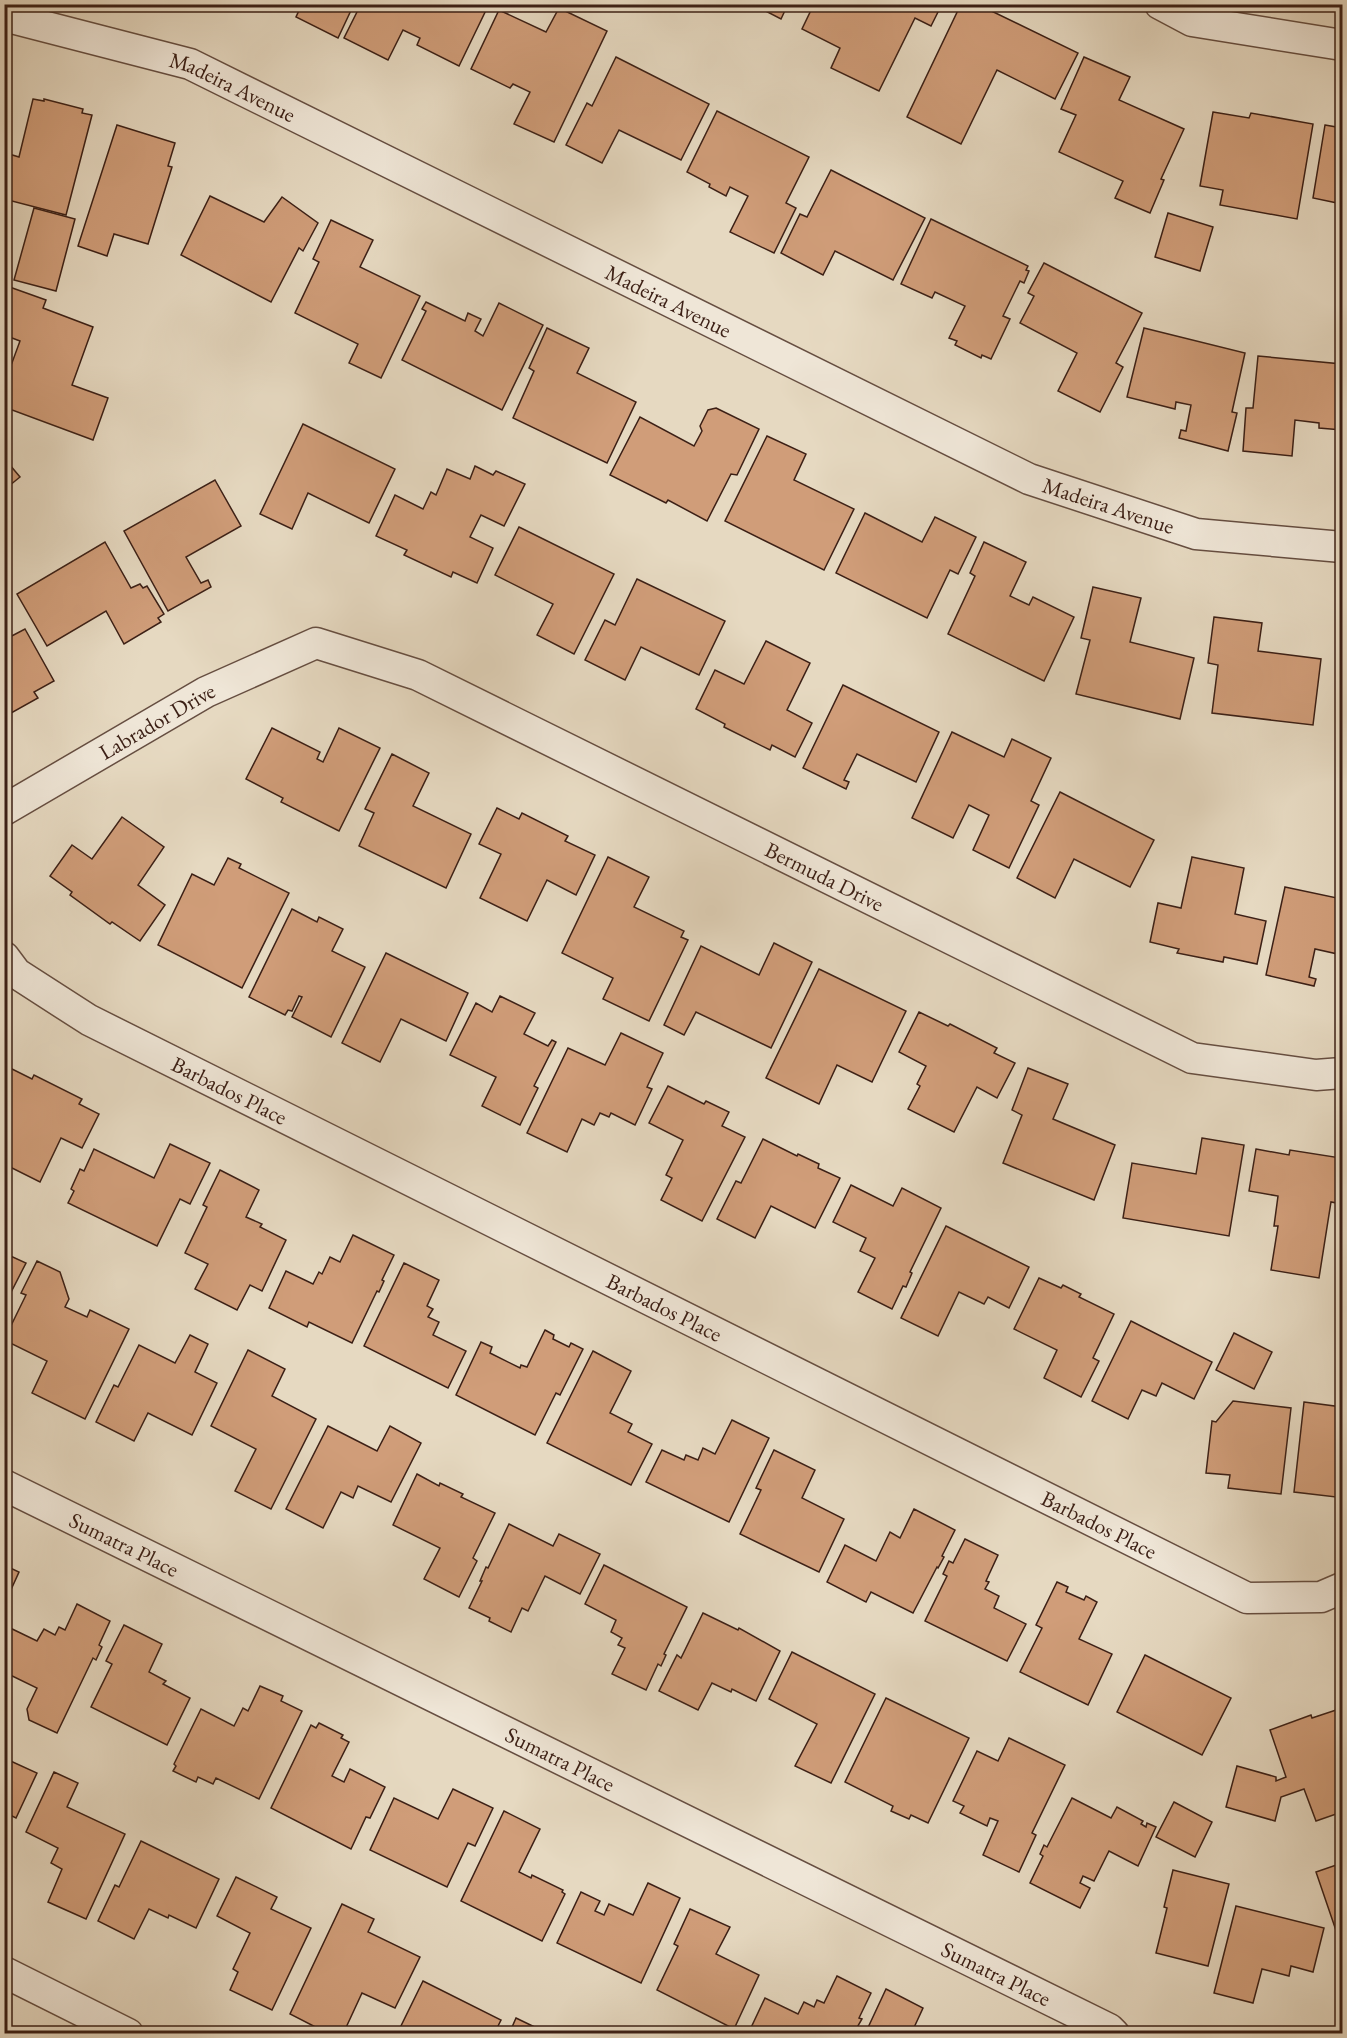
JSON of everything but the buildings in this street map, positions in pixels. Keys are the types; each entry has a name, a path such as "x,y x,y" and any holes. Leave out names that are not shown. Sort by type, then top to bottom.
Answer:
{"street":[{"path":"1160,4 1192,21 1342,45"},
{"name":"Madeira Avenue","path":"4,16 190,64 1029,478 1196,534 1342,547"},
{"name":"Labrador Drive","path":"4,810 206,692 316,643"},
{"name":"Bermuda Drive","path":"316,643 418,675 1192,1058 1316,1075 1342,1073"},
{"name":"Barbados Place","path":"4,957 16,973 89,1020 1247,1598 1321,1598 1342,1588"},
{"name":"Sumatra Place","path":"4,1485 1109,2029 1114,2034"},
{"path":"4,1972 128,2034"}]}
